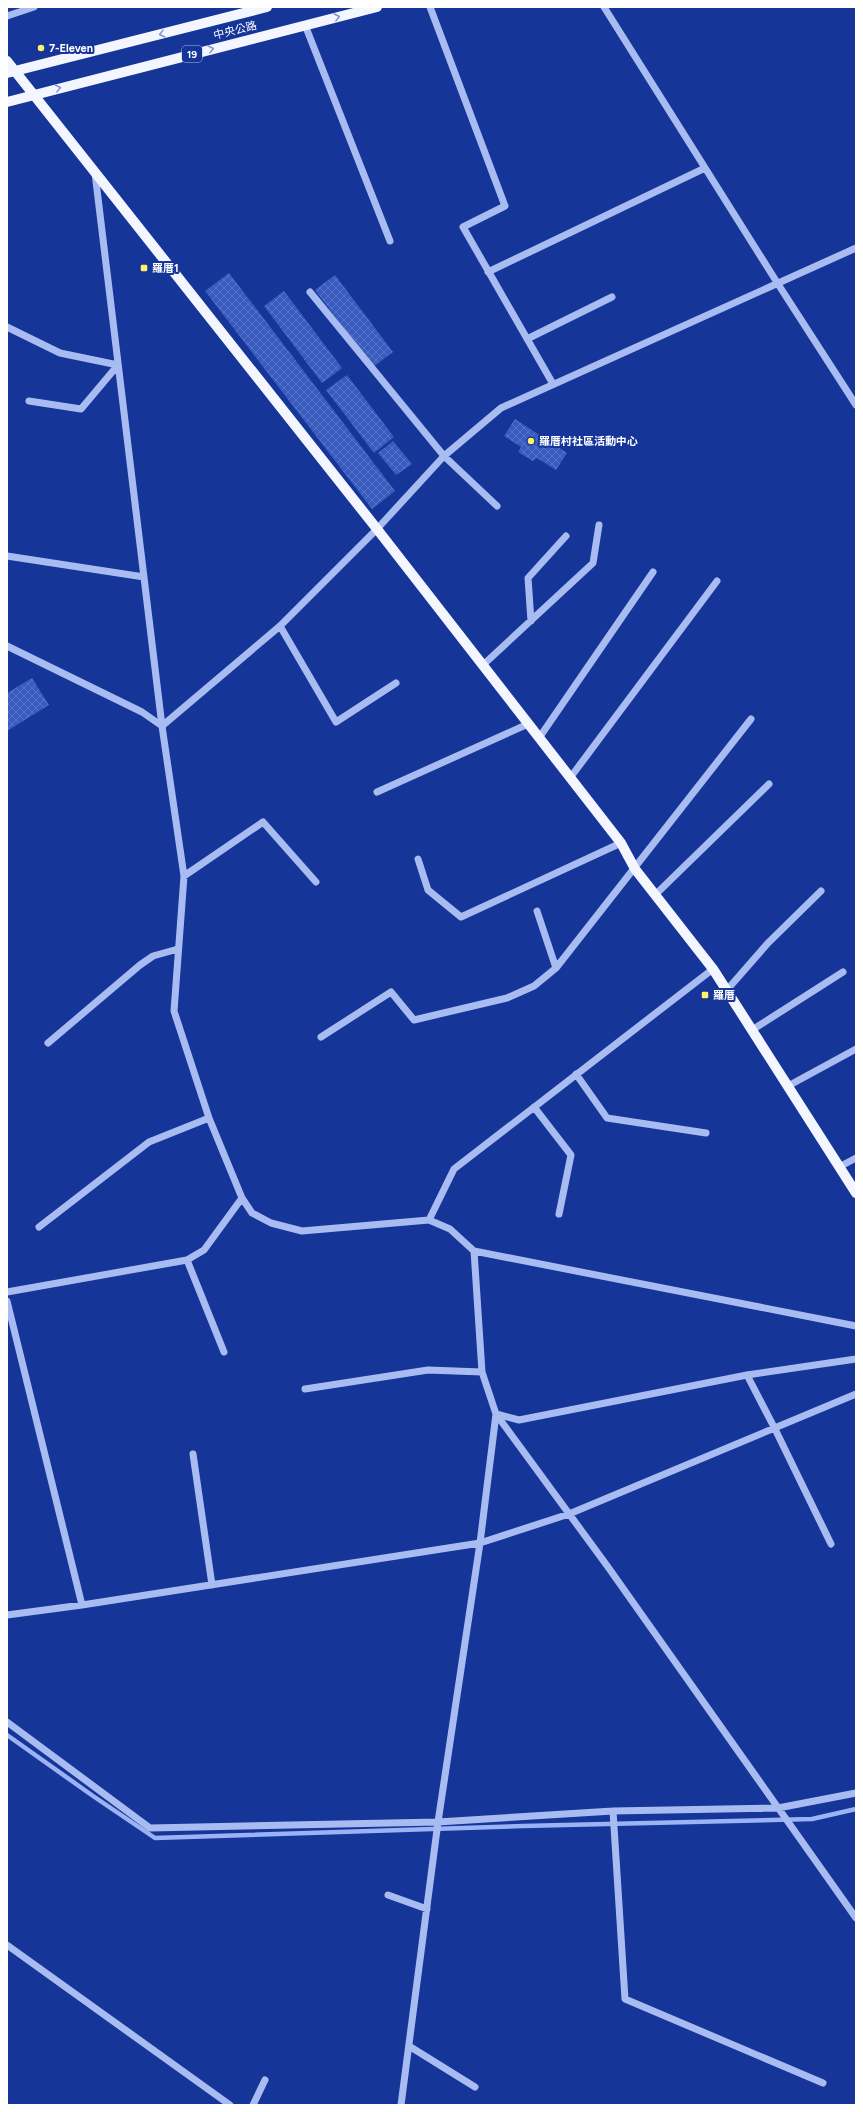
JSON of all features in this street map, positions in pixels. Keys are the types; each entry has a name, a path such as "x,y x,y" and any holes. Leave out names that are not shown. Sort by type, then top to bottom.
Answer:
{"main road":[{"name":"中央公路","path":"11,72 267,7"},
{"name":"中央公路","path":"7,102 377,7"},
{"path":"7,61 11,72 34,94 95,170 621,843 635,869 713,969 856,1193"}],"street":[{"path":"7,16 34,7"},
{"path":"430,7 505,206 462,227 553,384"},
{"path":"604,7 856,405"},
{"path":"305,25 390,241"},
{"path":"488,272 705,168"},
{"path":"95,170 162,726 184,876 174,1011 210,1118 242,1198 252,1213 271,1223 302,1231 429,1220 450,1229 474,1251 856,1326"},
{"path":"162,726 280,626 377,530 444,456 501,408 856,248"},
{"path":"310,292 444,456 497,506"},
{"path":"527,339 612,297"},
{"path":"7,327 60,353 118,365"},
{"path":"29,401 81,409 118,365"},
{"path":"483,665 593,563 598,524"},
{"path":"531,621 528,578 566,536"},
{"path":"7,556 144,577"},
{"path":"539,738 653,572"},
{"path":"570,778 717,580"},
{"path":"280,626 336,722 396,683"},
{"path":"7,646 142,712 162,726"},
{"path":"321,1037 391,992 414,1020 507,998 534,986 556,968 751,719"},
{"path":"376,792 528,724"},
{"path":"655,895 769,784"},
{"path":"184,876 262,822 316,882"},
{"path":"418,860 428,890 461,917 621,843"},
{"path":"726,991 768,943 821,891"},
{"path":"537,911 556,968"},
{"path":"48,1043 140,965 153,956 178,949"},
{"path":"429,1220 454,1169 713,969"},
{"path":"752,1030 843,972"},
{"path":"788,1086 856,1049"},
{"path":"576,1074 607,1118 706,1133"},
{"path":"534,1107 571,1155 559,1214"},
{"path":"40,1227 149,1142 210,1118"},
{"path":"839,1167 856,1158"},
{"path":"7,1292 187,1260 204,1250 242,1198"},
{"path":"474,1251 482,1372 496,1414 569,1514 856,1918"},
{"path":"187,1260 224,1352"},
{"path":"7,1301 82,1605"},
{"path":"496,1414 519,1420 747,1375 856,1359"},
{"path":"305,1389 428,1370 482,1372"},
{"path":"747,1375 776,1429 831,1544"},
{"path":"7,1615 82,1605 480,1543 569,1514 776,1429 856,1394"},
{"path":"401,2105 438,1822 480,1543 496,1414"},
{"path":"192,1454 212,1585"},
{"path":"7,1722 150,1828 438,1822 613,1811 778,1808 856,1793"},
{"path":"613,1811 625,1999 823,2083"},
{"path":"388,1895 427,1908"},
{"path":"7,1945 230,2105"},
{"path":"409,2046 475,2086"},
{"path":"253,2105 265,2080"}],"building":[{"path":"229,273 395,491 372,509 205,291"},
{"path":"335,275 393,352 373,367 315,290"},
{"path":"284,291 342,368 322,383 264,306"},
{"path":"347,375 394,437 374,453 326,390"},
{"name":"羅厝村社區活動中心","path":"515,419 567,453 556,470 537,458 533,461 518,452 521,447 504,436"},
{"path":"393,441 412,464 396,475 378,453"},
{"path":"32,678 49,705 7,731 7,693"}],"waterway":[{"path":"7,1735 155,1838 523,1826 812,1819 856,1809"}],"place":[{"name":"7-Eleven","path":"41,48"},
{"name":"羅厝1","path":"144,268"},
{"name":"羅厝村社區活動中心","path":"531,441"},
{"name":"羅厝","path":"705,995"}]}
